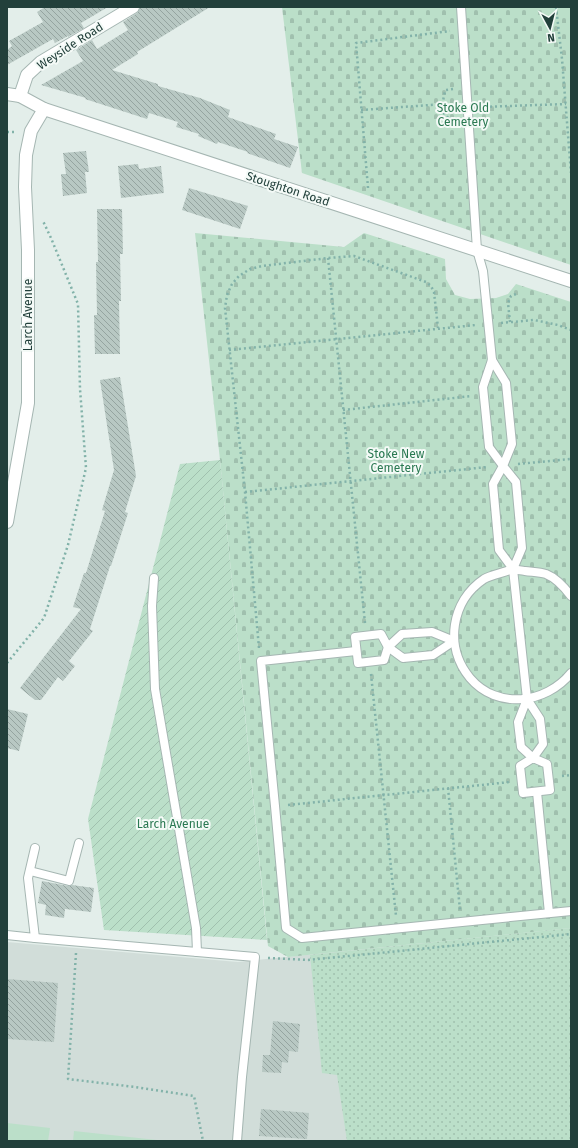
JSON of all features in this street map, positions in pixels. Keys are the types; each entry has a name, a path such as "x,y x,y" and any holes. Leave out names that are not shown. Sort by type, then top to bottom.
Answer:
{"street":[{"name":"Weyside Road","path":"20,96 27,75 41,62 133,7"},
{"name":"Stoughton Road","path":"7,94 20,96 44,109 571,281"},
{"name":"Larch Avenue","path":"7,522 28,403 28,250 25,187 26,155 31,131 44,109"}],"lane":[{"path":"461,7 477,250 483,271 492,360 483,387 489,447 502,466 516,482 522,548 513,569 527,700 540,719 543,744 533,758 520,766 523,793 550,790 547,764 533,758 521,747 518,722 527,700"},
{"path":"492,360 506,383 512,444 493,484 499,550 513,569"},
{"path":"571,596 565,587 546,575 513,569 485,578 471,590 460,605 454,622 454,641 459,661 470,678 486,691 506,699 527,700 547,694 564,682 571,673"},
{"path":"154,578 152,606 155,688 196,928 197,952"},
{"path":"454,641 432,632 402,634 388,647 384,660 358,663 355,637 381,634 388,647 403,658 434,655 454,641"},
{"path":"356,651 261,661 286,928 302,938 571,911"},
{"path":"537,792 549,913"},
{"path":"30,871 69,881 79,843"},
{"path":"35,848 28,878 35,938"},
{"path":"7,935 255,957 242,1077 237,1141"}],"path":[{"path":"556,7 571,172"},
{"path":"368,188 356,43 462,30"},
{"path":"466,88 446,90 443,94 444,114 448,118 455,120 468,119"},
{"path":"361,110 444,104"},
{"path":"467,107 566,104"},
{"path":"7,664 44,618 68,545 86,468 80,389 78,304 42,219"},
{"path":"261,661 245,492 225,308 227,295 232,284 239,276 250,269 262,266 354,256 426,282 432,286 438,328"},
{"path":"328,258 367,636"},
{"path":"510,322 508,303 511,296 516,294"},
{"path":"229,350 438,328 534,320 558,325 571,330"},
{"path":"343,410 484,395"},
{"path":"245,492 571,459"},
{"path":"370,662 398,928"},
{"path":"275,806 521,780"},
{"path":"448,788 462,922"},
{"path":"255,957 308,960 571,934"},
{"path":"76,941 68,1079 135,1086 194,1096 204,1141"}],"shaded area":[{"path":"571,928 571,1141 7,1141 7,942 238,962"}],"green space":[{"name":"Stoke Old Cemetery","path":"282,7 571,7 571,265 302,173"},
{"name":"Stoke New Cemetery","path":"195,233 344,247 364,233 445,259 446,279 455,295 470,299 496,298 508,294 516,284 571,302 571,928 288,957 268,946 220,460"},
{"name":"Larch Avenue","path":"220,460 267,940 104,930 88,819 180,464"},
{"path":"571,928 571,1141 347,1141 337,1075 322,1073 310,955"},
{"path":"7,1123 50,1128 48,1141 7,1141"},
{"path":"74,1131 166,1141 73,1141"}],"building":[{"path":"45,7 108,7 81,23 84,28 55,43 53,39 7,65 7,50 12,46 9,41 43,22 37,12"},
{"path":"140,7 210,7 137,52 138,54 112,70 158,84 158,86 200,98 230,110 228,117 276,134 274,139 298,147 290,168 218,142 217,144 198,136 199,134 176,127 178,122 149,113 147,119 85,99 86,98 41,85 83,61 76,50 92,40 97,49 128,30 123,22 137,13"},
{"path":"86,151 89,172 85,172 87,193 63,196 61,174 66,174 63,153"},
{"path":"138,164 139,169 161,166 164,193 121,198 118,166"},
{"path":"189,188 248,206 240,229 182,210"},
{"path":"97,209 122,209 123,254 120,254 121,301 119,301 120,354 95,354 94,315 97,315 96,262 98,262"},
{"path":"120,377 136,476 125,512 128,513 90,629 93,631 69,661 75,666 63,681 58,677 41,700 35,700 20,688 81,609 73,607 84,573 86,573 105,511 102,510 114,470 100,380"},
{"path":"7,709 28,714 19,751 7,748"},
{"path":"42,881 68,886 72,885 94,888 91,912 65,909 64,918 45,915 46,905 38,903"},
{"path":"7,979 58,983 54,1042 7,1039"},
{"path":"273,1021 300,1024 298,1052 289,1051 288,1063 282,1062 281,1073 262,1072 263,1055 270,1055"},
{"path":"261,1109 309,1113 307,1139 259,1136"}]}
